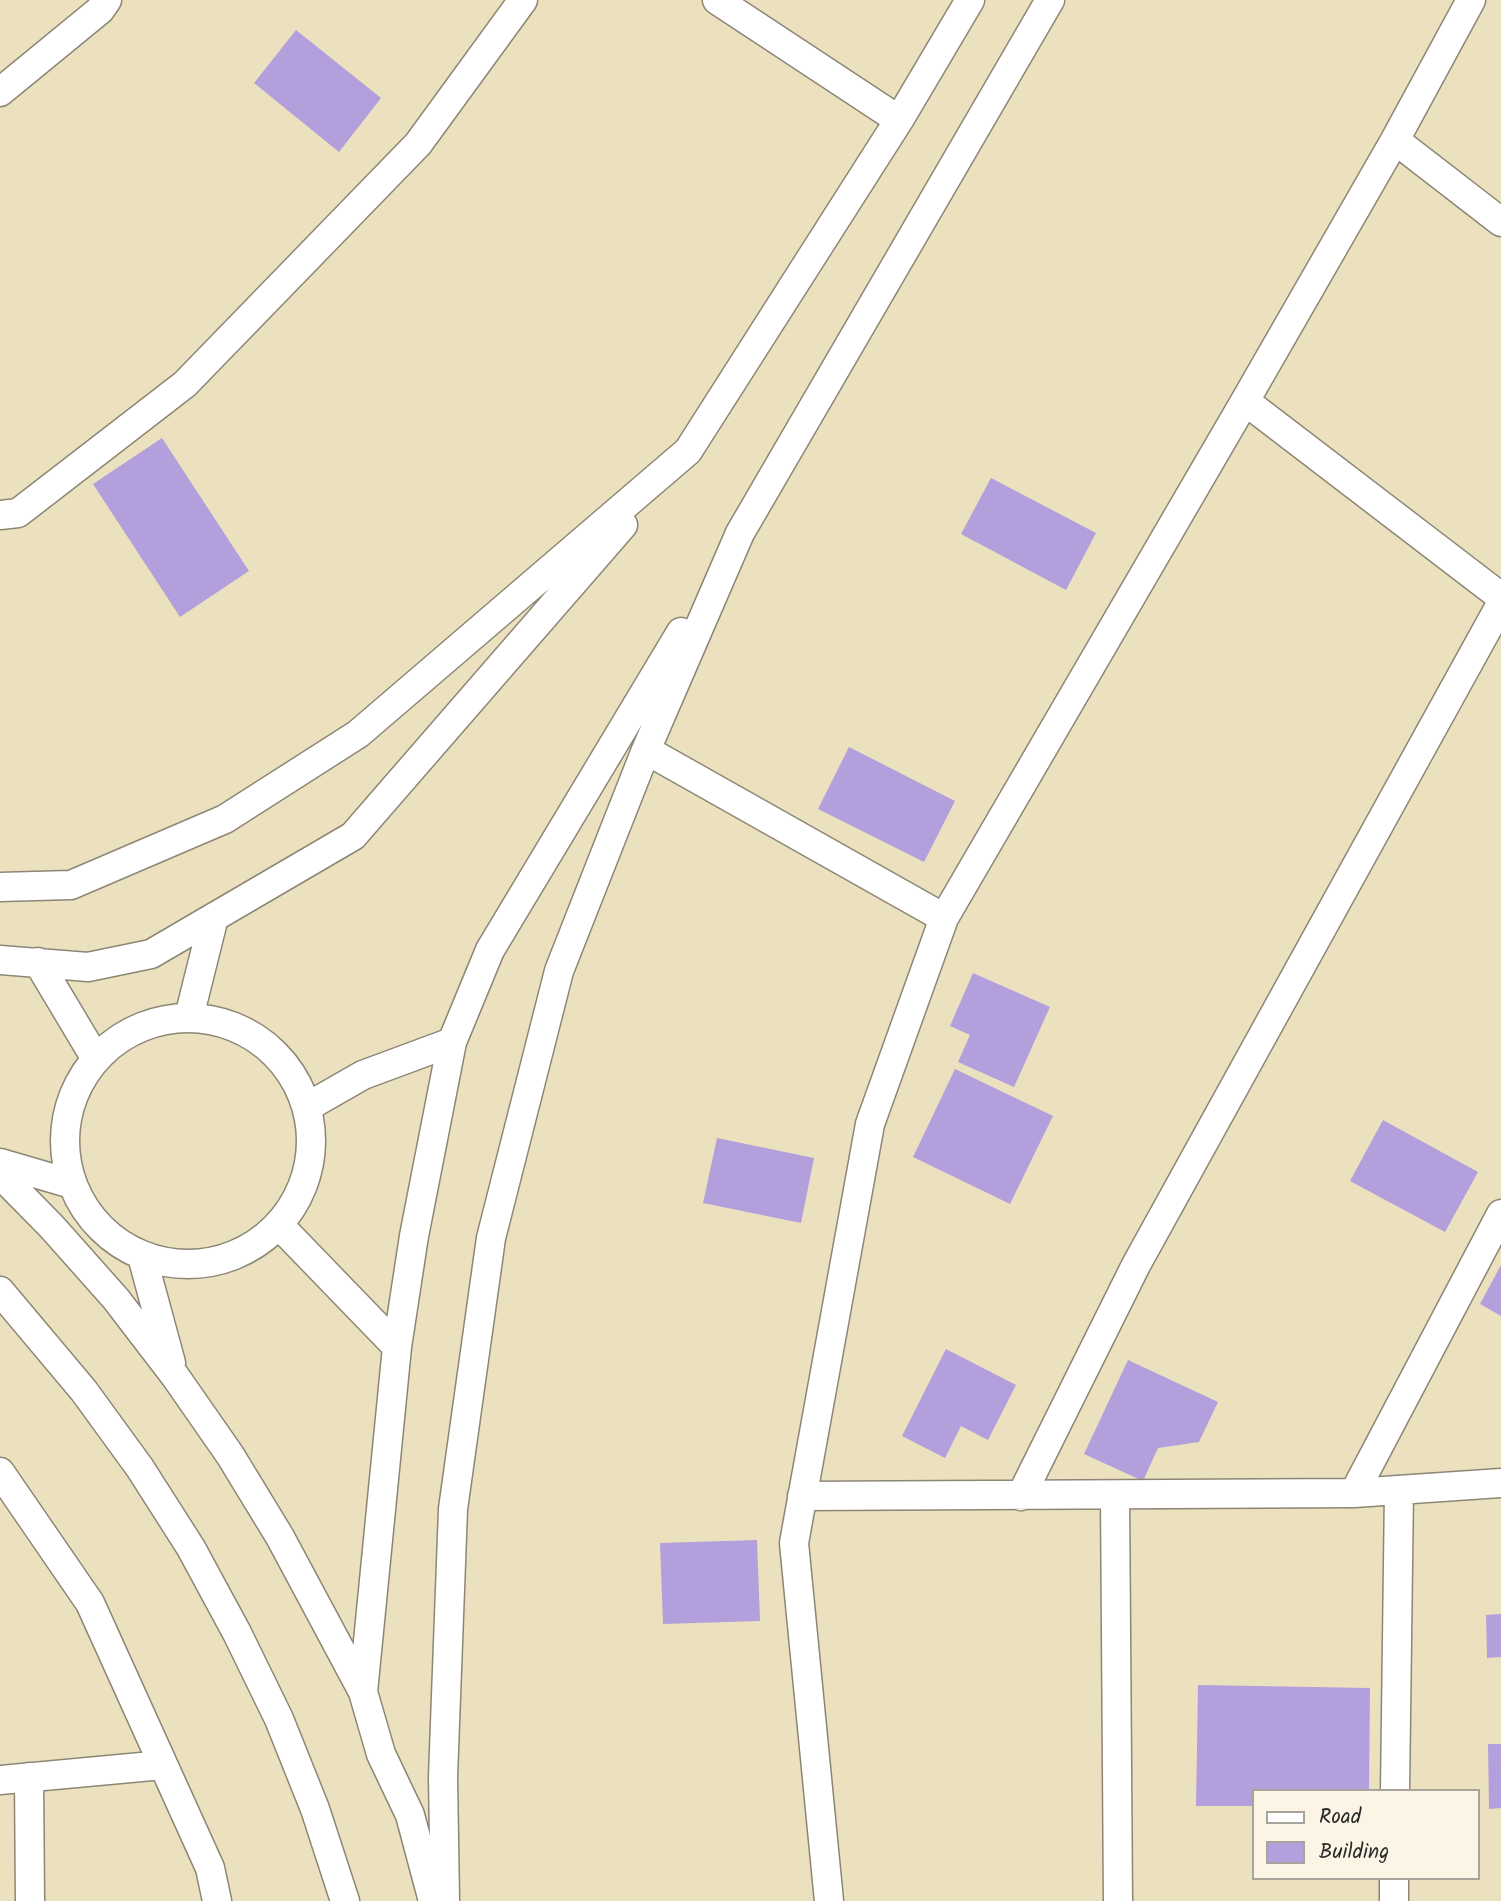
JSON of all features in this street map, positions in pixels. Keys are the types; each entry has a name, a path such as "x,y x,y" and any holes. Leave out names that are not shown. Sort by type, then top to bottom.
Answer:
{"street":[{"path":"0,92 100,9 107,0"},
{"path":"0,515 18,513 185,384 418,145 523,0"},
{"path":"716,0 899,120"},
{"path":"0,960 88,967 151,954 353,836 688,451 899,120 970,0"},
{"path":"363,1692 397,1347 414,1237 452,1042 490,950 740,533 1050,0"},
{"path":"830,1901 794,1543 870,1124 944,918 1395,140 1471,0"},
{"path":"1395,140 1501,222"},
{"path":"1245,401 1501,597"},
{"path":"0,887 71,885 225,819 358,734 688,451"},
{"path":"444,1901 443,1777 453,1510 491,1238 559,971 646,750 740,533"},
{"path":"1021,1496 1136,1265 1501,604"},
{"path":"646,750 944,918"},
{"path":"190,1017 214,917"},
{"path":"38,962 96,1059"},
{"path":"190,1017 215,1020 240,1029 263,1042 282,1060 297,1083 307,1107 312,1133 311,1158 305,1182 295,1205 279,1225 261,1242 239,1254 215,1263 191,1266 166,1264 142,1256 120,1245 100,1229 84,1208 72,1184 66,1158 65,1132 70,1106 80,1081 96,1059 115,1041 138,1028 163,1020 190,1017"},
{"path":"307,1107 362,1075 452,1042"},
{"path":"0,1163 72,1184"},
{"path":"0,1174 116,1299 175,1376 230,1455 280,1537 363,1692 381,1754 410,1815 433,1901"},
{"path":"1354,1493 1501,1214"},
{"path":"279,1225 397,1347"},
{"path":"142,1256 175,1376"},
{"path":"0,1291 84,1391 140,1468 191,1548 279,1719 315,1809 345,1901"},
{"path":"0,1472 90,1603 210,1868 217,1901"},
{"path":"802,1496 1354,1493 1501,1483"},
{"path":"1395,1789 1399,1490"},
{"path":"1115,1496 1118,1901"},
{"path":"0,1780 163,1765"},
{"path":"29,1777 30,1901"},
{"path":"1394,1880 1394,1901"}],"building":[{"path":"296,30 381,98 339,152 254,83"},
{"path":"162,438 249,571 180,617 93,484"},
{"path":"991,478 1096,533 1066,590 961,534"},
{"path":"849,747 955,801 924,862 818,809"},
{"path":"973,973 1050,1007 1014,1087 958,1062 970,1035 950,1026"},
{"path":"955,1069 1053,1116 1010,1204 913,1157"},
{"path":"1383,1120 1478,1172 1445,1232 1350,1181"},
{"path":"717,1138 814,1158 801,1223 703,1203"},
{"path":"1501,1265 1501,1316 1480,1304"},
{"path":"946,1349 1016,1385 988,1440 961,1426 945,1458 902,1436"},
{"path":"1128,1360 1218,1402 1199,1442 1158,1448 1143,1481 1084,1454"},
{"path":"757,1540 760,1621 663,1624 660,1543"},
{"path":"1501,1614 1501,1657 1487,1658 1486,1615"},
{"path":"1198,1685 1370,1688 1369,1789 1252,1789 1252,1806 1196,1806"},
{"path":"1488,1744 1501,1744 1501,1808 1489,1809"}]}
